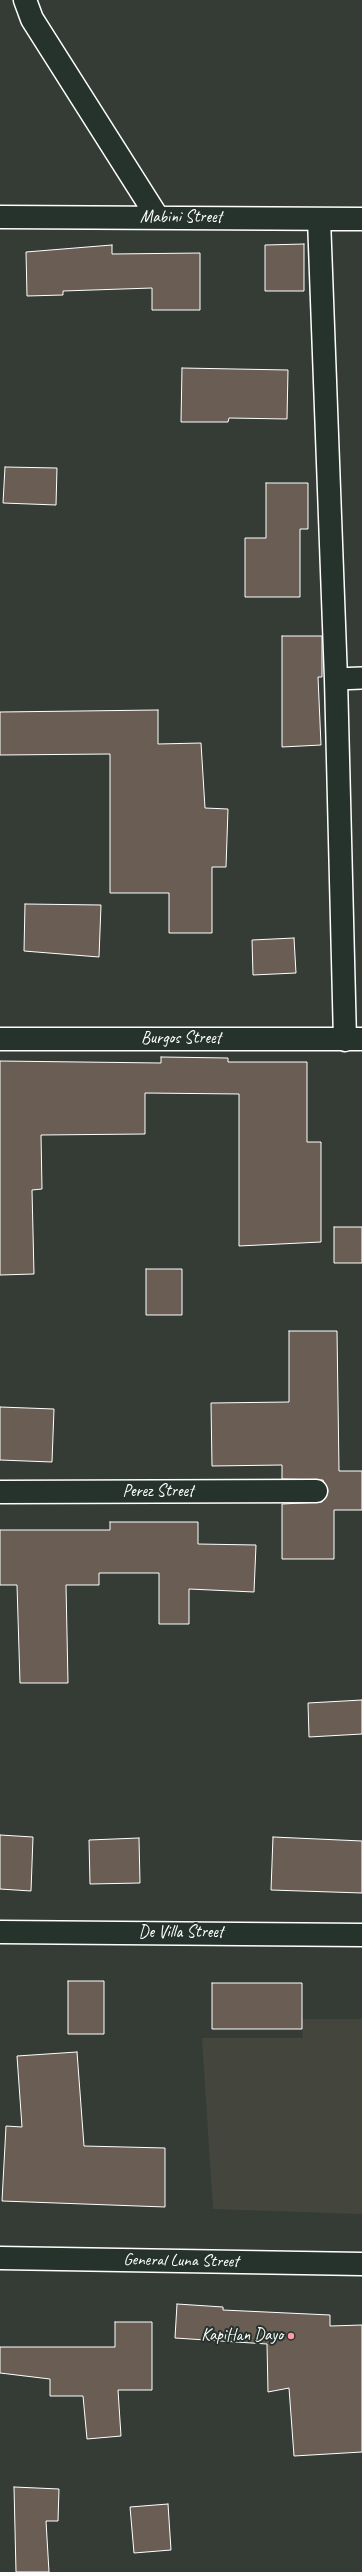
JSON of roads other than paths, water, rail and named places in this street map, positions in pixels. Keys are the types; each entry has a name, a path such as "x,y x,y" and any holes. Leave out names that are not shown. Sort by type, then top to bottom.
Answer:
{"street":[{"path":"25,0 32,19 158,218"},
{"name":"Mabini Street","path":"0,217 362,219"},
{"path":"319,219 336,679 353,1040"},
{"name":"Burgos Street","path":"0,1039 353,1040"},
{"name":"Perez Street","path":"0,1492 316,1491"},
{"name":"De Villa Street","path":"0,1932 362,1935"},
{"name":"General Luna Street","path":"0,2258 362,2264"}],"lane":[{"path":"336,679 362,678"}],"place":[{"name":"KapiHan Dayo","path":"291,2336"}]}
